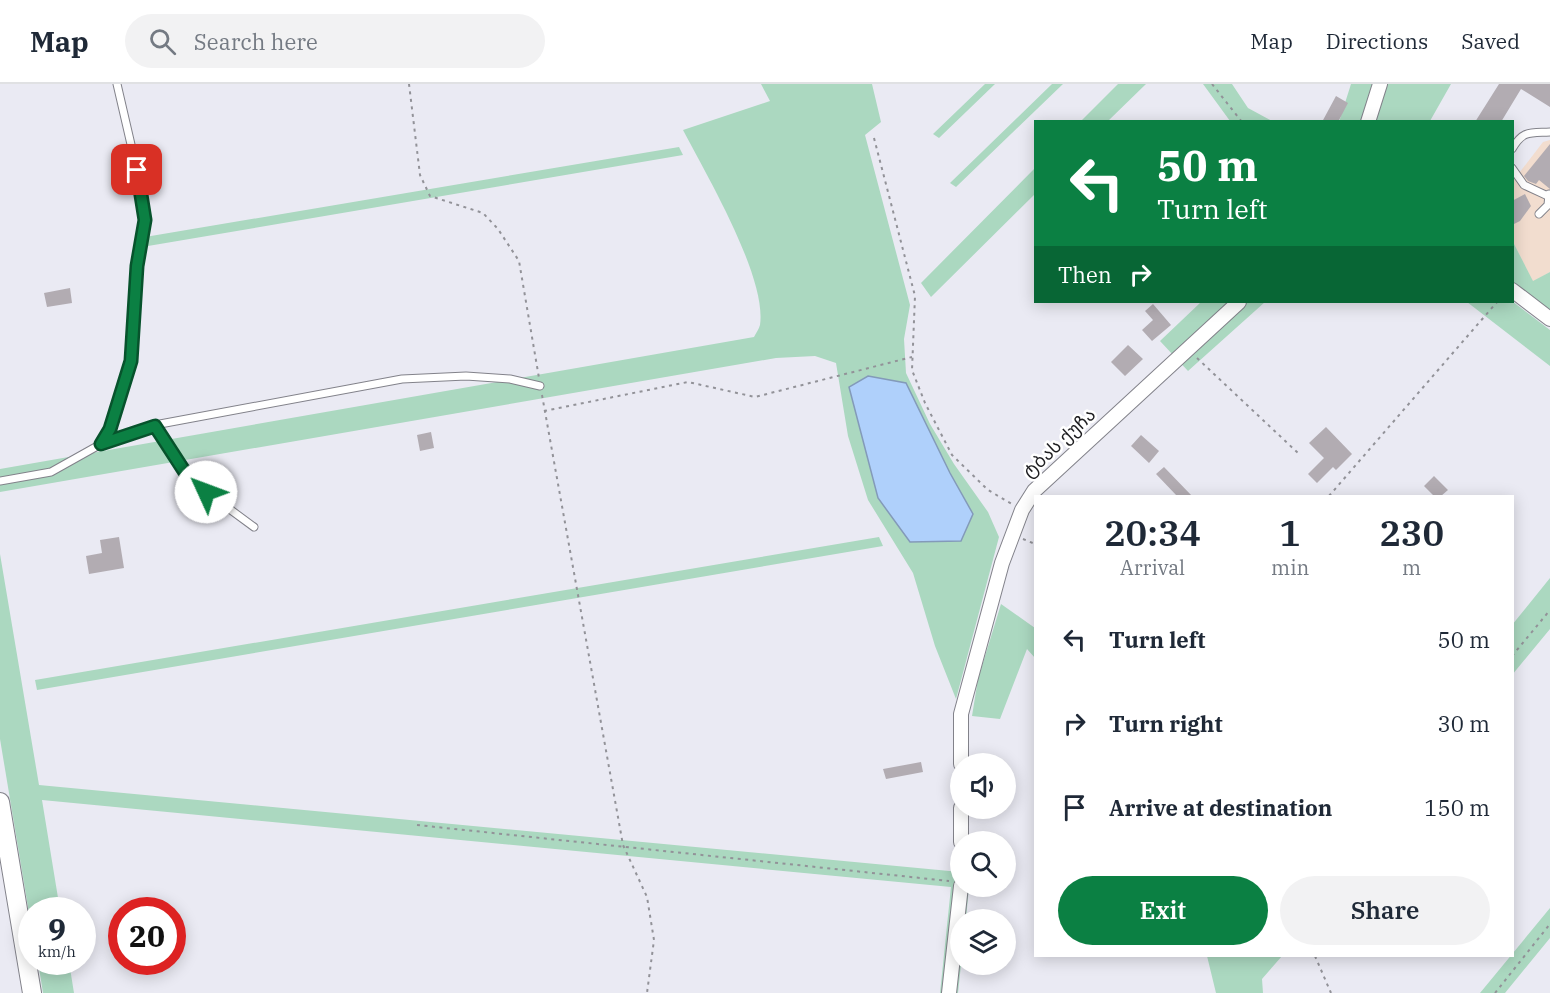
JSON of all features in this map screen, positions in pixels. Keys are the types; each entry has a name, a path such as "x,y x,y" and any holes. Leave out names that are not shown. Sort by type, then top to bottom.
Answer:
{"street":[{"path":"1369,120 1380,84"},
{"path":"1514,291 1550,318"},
{"name":"ტბას ქუჩა","path":"961,753 961,714 1002,563 1022,510 1034,492 1238,303"},
{"path":"0,802 32,993"},
{"path":"949,993 953,897"}],"lane":[{"path":"101,444 110,429 131,361 137,266 145,220 142,192 117,84"},
{"path":"1514,145 1518,138 1523,135 1550,132"},
{"path":"1514,171 1524,185 1549,195 1548,205 1539,214"},
{"path":"0,481 51,472 101,444 155,426 402,379 466,376 510,379 540,386"},
{"path":"155,426 190,480 254,527"}],"path":[{"path":"409,84 420,176 430,196 483,213 498,229 519,261 623,845 647,897 654,940 647,993"},
{"path":"1212,84 1240,120"},
{"path":"874,138 915,296 912,370 925,403 952,455 988,490 1022,510"},
{"path":"1330,495 1496,303"},
{"path":"1187,349 1298,453"},
{"path":"544,411 688,381 755,398 912,357"},
{"path":"1514,654 1550,610"},
{"path":"417,825 623,845 950,884"},
{"path":"1495,993 1550,924"},
{"path":"1315,957 1331,993"}],"shaded area":[{"path":"1550,140 1550,272 1533,282 1514,244 1514,176 1516,177 1543,142"}],"green space":[{"path":"761,84 872,84 881,122 865,135 910,305 904,339 906,373 930,424 954,464 988,512 999,537 956,699 935,646 913,573 868,500 848,436 836,363 815,356 776,358 0,492 0,469 754,337 760,325 760,305 754,280 733,226 683,130 770,101","holes":["906,383 950,473 973,514 961,541 910,542 901,529"]},
{"path":"985,84 995,84 939,138 933,134"},
{"path":"1052,84 1063,84 956,187 950,183"},
{"path":"1118,84 1146,84 1109,120 1082,120"},
{"path":"1203,84 1232,84 1248,108 1270,120 1229,120"},
{"path":"1351,84 1373,84 1361,120 1340,120"},
{"path":"1386,84 1451,84 1431,120 1374,120"},
{"path":"679,147 683,155 148,246 145,237"},
{"path":"1034,169 1034,195 931,297 921,283"},
{"path":"1514,244 1533,281 1550,272 1550,314 1514,287"},
{"path":"1200,303 1264,303 1188,371 1160,341"},
{"path":"1468,303 1514,303 1550,330 1550,366"},
{"path":"879,537 883,546 37,690 35,680"},
{"path":"0,554 39,785 950,871 950,887 42,800 58,897 26,897 0,739"},
{"path":"1550,578 1550,629 1514,673 1514,623"},
{"path":"1001,604 1034,627 1034,657 1027,649 1000,719 972,716 978,679"},
{"path":"950,897 968,897 967,909 950,909 950,975 960,975 958,993 940,993"},
{"path":"1550,908 1550,938 1505,993 1480,993 1510,957 1514,957 1514,952"},
{"path":"1207,957 1281,957 1262,979 1263,993 1216,993"},
{"path":"40,975 71,975 74,993 43,993"}],"water":[{"path":"868,376 906,383 950,473 973,514 961,541 910,542 878,498 849,387"}],"building":[{"path":"1499,84 1550,84 1550,107 1521,89 1502,120 1476,120"},
{"path":"1336,96 1348,103 1339,120 1323,120"},
{"path":"1550,144 1550,189 1539,180 1536,184 1528,181 1524,176"},
{"path":"1525,194 1531,206 1520,221 1514,224 1514,200"},
{"path":"70,288 72,303 47,307 44,293"},
{"path":"1153,304 1171,325 1152,341 1142,330 1153,320 1145,311"},
{"path":"1128,345 1143,359 1125,376 1111,362"},
{"path":"1326,427 1352,454 1336,470 1333,467 1317,483 1308,474 1324,458 1309,443"},
{"path":"431,432 434,448 420,451 417,435"},
{"path":"1141,435 1159,451 1149,463 1131,446"},
{"path":"1164,467 1191,495 1176,495 1156,474"},
{"path":"1434,476 1448,490 1442,495 1433,495 1424,486"},
{"path":"119,537 124,568 89,574 86,556 102,553 100,540"},
{"path":"921,762 923,772 886,779 883,769"}],"route":[{"path":"137,170 145,220 137,266 131,361 110,429 101,444 155,426 190,480 206,492"}]}
